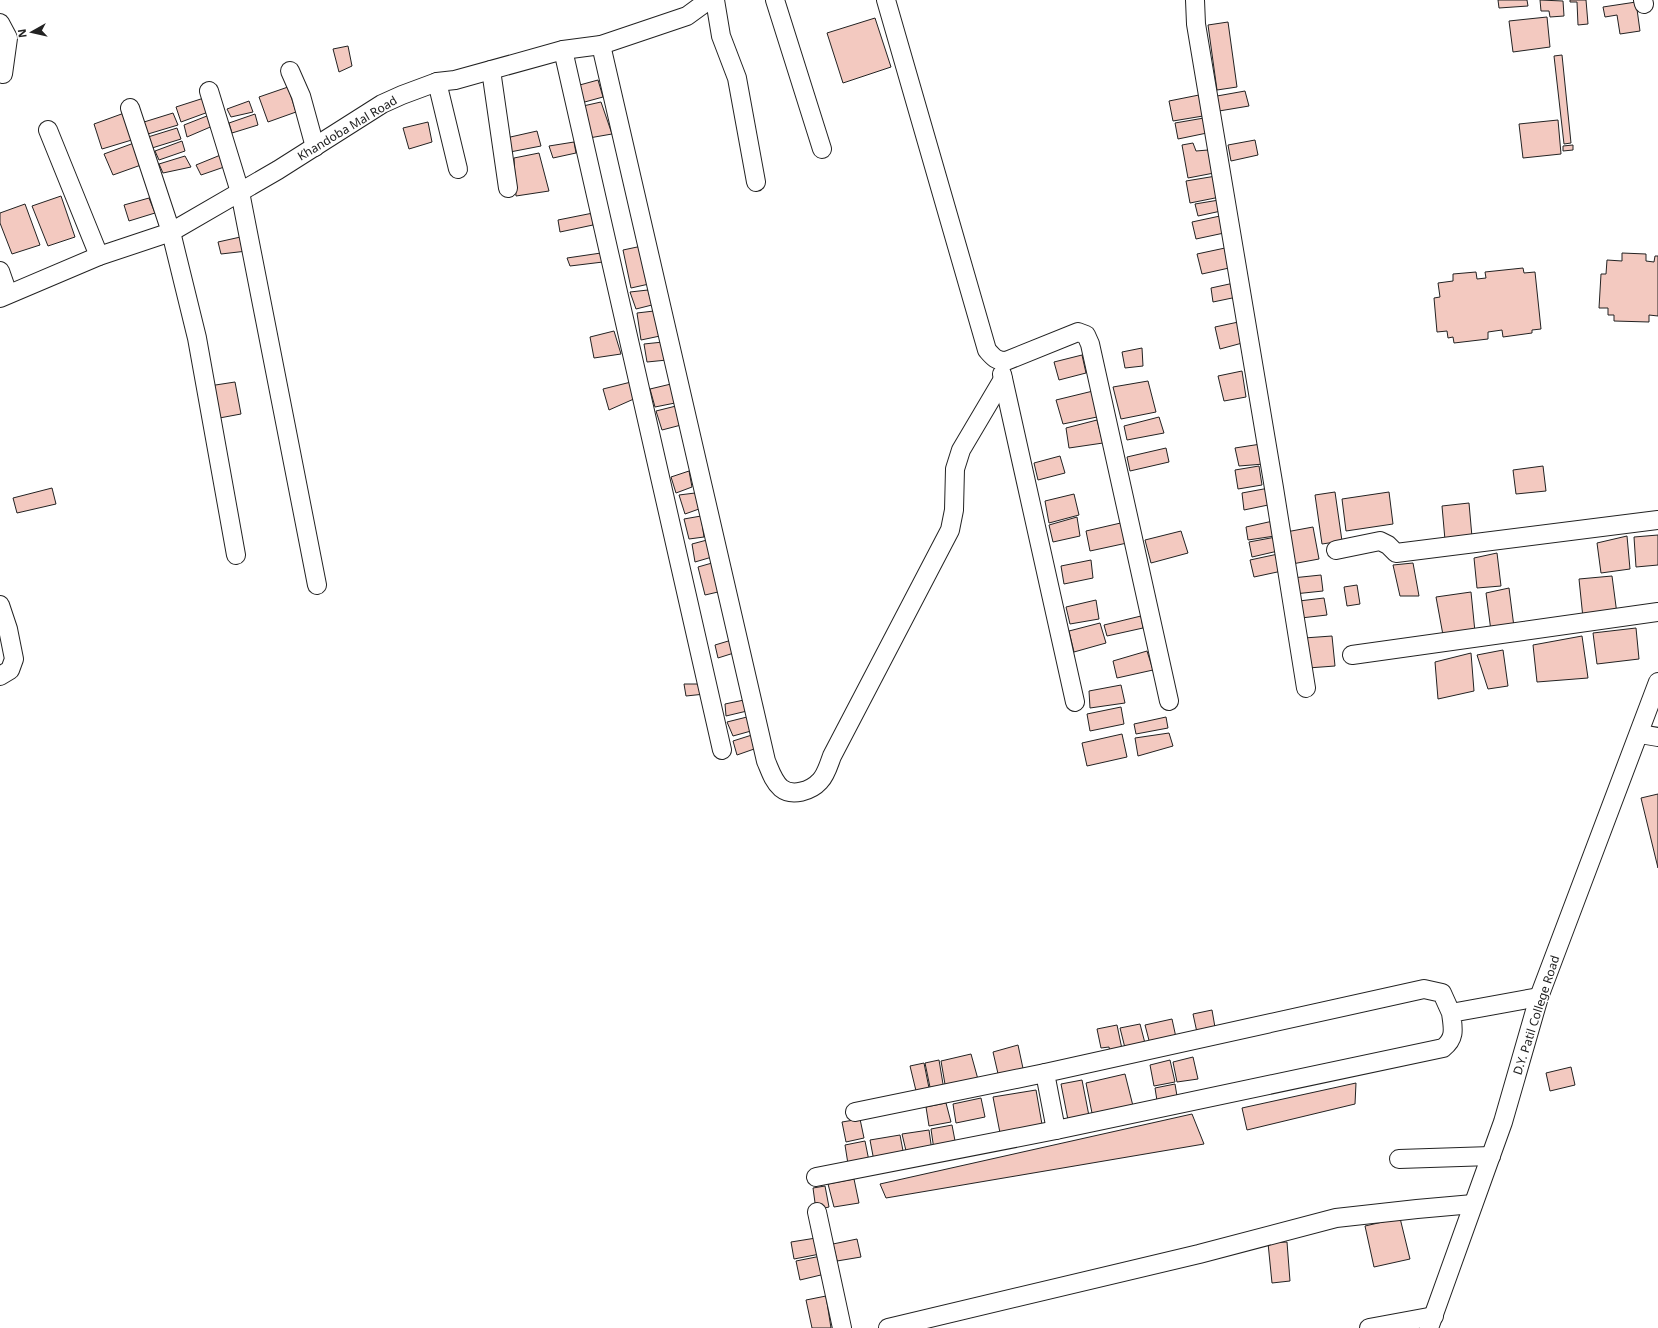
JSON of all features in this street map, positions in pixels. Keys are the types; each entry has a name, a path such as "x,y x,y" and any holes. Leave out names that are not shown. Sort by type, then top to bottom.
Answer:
{"street":[{"name":"Khandoba Mal Road","path":"4,296 99,256 171,232 315,147 382,104 402,95 437,82 455,80 563,50 601,45 687,16 709,0"},
{"path":"715,0 721,36 737,78 756,182"},
{"path":"775,0 822,149"},
{"path":"886,0 987,350 993,358 999,361 1006,361 1078,332 1086,335 1090,344 1169,701"},
{"path":"1195,0 1196,24 1306,688"},
{"path":"0,23 8,38 3,74"},
{"path":"601,45 766,761 772,778 782,789 798,793 811,789 821,781 832,756 950,530 954,510 955,469 961,450 1003,379"},
{"path":"563,50 722,750"},
{"path":"490,70 508,188"},
{"path":"290,71 301,96 315,147"},
{"path":"437,82 458,169"},
{"path":"209,91 240,192 317,585"},
{"path":"130,108 171,232 197,338 236,556"},
{"path":"48,130 99,256"},
{"path":"0,271 4,296"},
{"path":"999,361 1075,702"},
{"path":"1336,550 1380,541 1388,545 1396,553 1658,520"},
{"path":"0,605 8,629 14,659 10,670 0,676"},
{"path":"1352,655 1658,612"},
{"name":"D.Y. Patil College Road","path":"1432,1322 1503,1122 1539,997 1640,734 1658,682"},
{"path":"1640,734 1658,737"},
{"path":"816,1177 1056,1130 1443,1048 1450,1042 1453,1030 1451,1013 1442,993 1424,989 1045,1073 855,1112"},
{"path":"1451,1013 1539,997"},
{"path":"1045,1073 1056,1130"},
{"path":"1399,1159 1491,1156"},
{"path":"888,1328 1191,1256 1336,1218 1417,1208 1473,1204"},
{"path":"817,1212 842,1328"},
{"path":"1369,1328 1432,1322"}],"building":[{"path":"1498,0 1527,0 1528,6 1499,8"},
{"path":"1540,0 1563,1 1564,16 1550,17 1549,11 1541,11"},
{"path":"1570,0 1586,0 1588,24 1578,25 1577,2 1570,2"},
{"path":"1636,2 1640,31 1620,34 1617,15 1605,17 1603,7"},
{"path":"1547,17 1550,47 1513,52 1509,21"},
{"path":"875,18 891,67 843,83 827,33"},
{"path":"1228,22 1237,87 1217,90 1208,25"},
{"path":"348,46 352,66 339,72 333,49"},
{"path":"1562,55 1571,143 1564,144 1554,56"},
{"path":"598,80 603,97 581,103 576,86"},
{"path":"288,87 296,112 268,122 259,97"},
{"path":"1245,91 1249,106 1219,111 1217,96"},
{"path":"1199,95 1203,116 1173,121 1169,101"},
{"path":"207,97 211,111 181,122 176,107"},
{"path":"249,101 253,112 231,117 227,109"},
{"path":"601,102 612,134 589,138 583,106"},
{"path":"127,112 135,139 102,149 94,124"},
{"path":"173,113 178,125 148,134 144,122"},
{"path":"212,114 215,125 187,137 184,125"},
{"path":"255,114 258,125 232,133 229,123"},
{"path":"1204,118 1207,133 1178,139 1175,123"},
{"path":"1558,120 1561,154 1523,158 1519,124"},
{"path":"428,122 432,142 409,149 403,128"},
{"path":"177,128 181,139 152,148 148,137"},
{"path":"537,131 541,146 510,152 506,138"},
{"path":"1255,140 1258,155 1231,161 1228,145"},
{"path":"182,141 185,151 159,160 155,151"},
{"path":"574,142 576,153 553,158 549,146"},
{"path":"134,143 141,165 113,175 104,154"},
{"path":"1193,143 1196,151 1208,150 1214,173 1188,178 1182,145"},
{"path":"1573,145 1573,150 1563,151 1563,146"},
{"path":"539,153 549,191 516,196 514,158"},
{"path":"223,154 227,166 201,175 196,165"},
{"path":"185,156 191,167 163,173 159,164"},
{"path":"1216,176 1220,197 1190,203 1186,181"},
{"path":"61,196 75,237 48,246 32,206"},
{"path":"149,198 155,213 129,221 124,205"},
{"path":"1219,200 1221,211 1198,216 1195,204"},
{"path":"25,204 40,245 12,254 0,223 0,213"},
{"path":"593,213 593,225 560,232 558,220"},
{"path":"1220,216 1224,233 1196,239 1192,222"},
{"path":"245,236 247,251 221,254 218,242"},
{"path":"642,246 649,284 631,288 623,250"},
{"path":"1225,248 1229,268 1202,274 1197,254"},
{"path":"601,253 603,262 570,266 567,258"},
{"path":"1622,253 1646,254 1646,261 1654,262 1655,256 1658,256 1658,316 1649,315 1649,322 1614,321 1614,315 1608,315 1608,308 1599,308 1601,274 1606,274 1607,260 1622,261"},
{"path":"1523,268 1524,273 1535,272 1541,329 1532,330 1532,333 1503,337 1502,330 1488,332 1488,339 1454,343 1453,337 1448,338 1447,331 1437,332 1434,298 1440,297 1438,283 1453,281 1453,274 1476,272 1477,279 1486,278 1485,272"},
{"path":"1234,283 1237,297 1213,302 1211,288"},
{"path":"648,290 652,305 636,309 630,292"},
{"path":"654,311 660,336 641,340 637,313"},
{"path":"1243,321 1246,342 1220,349 1215,327"},
{"path":"614,331 621,354 594,358 590,337"},
{"path":"663,342 667,360 647,362 644,344"},
{"path":"1142,348 1143,366 1125,368 1122,352"},
{"path":"1082,355 1086,373 1059,380 1054,362"},
{"path":"1242,371 1246,397 1224,401 1218,376"},
{"path":"1148,381 1156,412 1121,419 1113,387"},
{"path":"235,382 241,414 214,419 209,386"},
{"path":"631,382 636,398 609,410 603,389"},
{"path":"671,384 675,403 655,407 650,389"},
{"path":"1093,391 1097,417 1063,424 1056,400"},
{"path":"680,405 685,424 662,430 656,411"},
{"path":"1159,417 1164,433 1127,440 1124,426"},
{"path":"1097,420 1103,443 1069,448 1066,428"},
{"path":"1261,444 1264,464 1239,466 1235,448"},
{"path":"1166,448 1169,462 1130,471 1127,457"},
{"path":"1060,456 1065,473 1038,480 1034,463"},
{"path":"1259,466 1262,485 1238,489 1235,470"},
{"path":"1543,466 1546,491 1516,494 1513,470"},
{"path":"689,471 692,487 676,493 671,477"},
{"path":"52,488 56,504 17,513 13,498"},
{"path":"1269,488 1273,504 1244,510 1242,493"},
{"path":"1335,492 1342,541 1322,544 1315,495"},
{"path":"1389,492 1393,524 1346,531 1342,499"},
{"path":"695,493 699,509 685,514 679,495"},
{"path":"1074,494 1079,515 1049,523 1045,501"},
{"path":"1469,503 1472,537 1445,540 1442,506"},
{"path":"701,516 704,537 689,539 684,519"},
{"path":"1077,517 1080,536 1053,542 1049,525"},
{"path":"1273,521 1275,536 1248,540 1246,527"},
{"path":"1125,522 1127,543 1090,551 1086,531"},
{"path":"1313,527 1319,559 1292,564 1286,532"},
{"path":"1181,531 1188,553 1151,563 1145,540"},
{"path":"1658,535 1658,565 1636,567 1634,537"},
{"path":"1627,536 1630,569 1601,573 1597,543"},
{"path":"1276,537 1278,551 1252,557 1249,542"},
{"path":"707,540 712,557 695,562 692,544"},
{"path":"1497,553 1501,586 1477,588 1474,558"},
{"path":"1278,554 1282,571 1254,577 1250,560"},
{"path":"1091,560 1093,578 1064,584 1061,566"},
{"path":"712,563 718,592 705,595 698,567"},
{"path":"1413,563 1419,596 1400,596 1393,565"},
{"path":"1321,575 1323,591 1294,594 1292,578"},
{"path":"1612,576 1617,614 1583,618 1579,579"},
{"path":"1357,585 1360,604 1347,606 1344,587"},
{"path":"1509,588 1514,627 1491,631 1486,593"},
{"path":"1471,592 1475,632 1443,635 1436,597"},
{"path":"1324,598 1327,615 1301,618 1299,601"},
{"path":"1096,600 1099,619 1070,624 1066,607"},
{"path":"1141,616 1143,628 1107,636 1104,625"},
{"path":"1100,623 1106,643 1074,652 1069,631"},
{"path":"1636,628 1639,659 1597,664 1593,633"},
{"path":"1332,636 1335,666 1308,668 1304,638"},
{"path":"1582,636 1588,678 1537,682 1533,645"},
{"path":"735,639 737,652 718,658 715,645"},
{"path":"1503,650 1508,686 1488,689 1477,655"},
{"path":"1147,651 1153,670 1117,678 1113,661"},
{"path":"1471,653 1474,691 1438,699 1435,662"},
{"path":"684,684 700,684 705,694 686,696"},
{"path":"1121,685 1125,703 1090,708 1089,691"},
{"path":"744,700 747,711 726,716 725,704"},
{"path":"1121,707 1124,724 1090,731 1087,714"},
{"path":"751,716 751,731 733,736 727,722"},
{"path":"1166,717 1168,728 1136,734 1134,724"},
{"path":"1169,733 1173,746 1138,756 1135,738"},
{"path":"755,734 757,748 737,755 733,741"},
{"path":"1122,734 1127,757 1087,766 1082,743"},
{"path":"1658,794 1658,868 1641,798"},
{"path":"1212,1010 1216,1033 1198,1037 1193,1014"},
{"path":"1172,1019 1177,1042 1151,1048 1145,1025"},
{"path":"1140,1024 1146,1047 1126,1052 1120,1028"},
{"path":"1117,1025 1122,1049 1110,1052 1109,1047 1101,1048 1097,1029"},
{"path":"1018,1045 1024,1073 999,1078 993,1052"},
{"path":"971,1054 979,1083 946,1090 941,1061"},
{"path":"1193,1057 1198,1079 1177,1082 1173,1062"},
{"path":"939,1060 944,1090 931,1092 925,1063"},
{"path":"1170,1060 1175,1082 1154,1086 1150,1065"},
{"path":"924,1063 930,1093 917,1095 910,1066"},
{"path":"1571,1067 1575,1085 1550,1091 1546,1073"},
{"path":"1125,1074 1134,1110 1093,1118 1086,1083"},
{"path":"1082,1080 1090,1121 1069,1125 1061,1084"},
{"path":"1356,1083 1355,1104 1247,1130 1242,1108"},
{"path":"1175,1084 1178,1102 1158,1107 1155,1088"},
{"path":"1036,1090 1043,1130 1001,1138 993,1097"},
{"path":"981,1098 985,1117 956,1123 953,1104"},
{"path":"946,1103 951,1122 929,1126 926,1107"},
{"path":"1192,1114 1204,1144 886,1198 880,1184"},
{"path":"860,1119 864,1138 846,1142 842,1122"},
{"path":"952,1125 956,1146 934,1150 931,1129"},
{"path":"929,1130 932,1151 907,1155 902,1134"},
{"path":"900,1135 904,1156 874,1161 870,1140"},
{"path":"865,1141 869,1161 848,1164 845,1145"},
{"path":"854,1179 859,1203 834,1207 828,1184"},
{"path":"825,1186 829,1207 816,1210 813,1188"},
{"path":"1400,1218 1410,1259 1374,1267 1365,1226"},
{"path":"816,1238 820,1254 794,1259 791,1242"},
{"path":"857,1239 861,1257 837,1261 833,1244"},
{"path":"1287,1242 1290,1281 1272,1283 1268,1243"},
{"path":"821,1256 825,1274 800,1280 796,1261"},
{"path":"826,1296 831,1328 812,1328 806,1300"}]}
